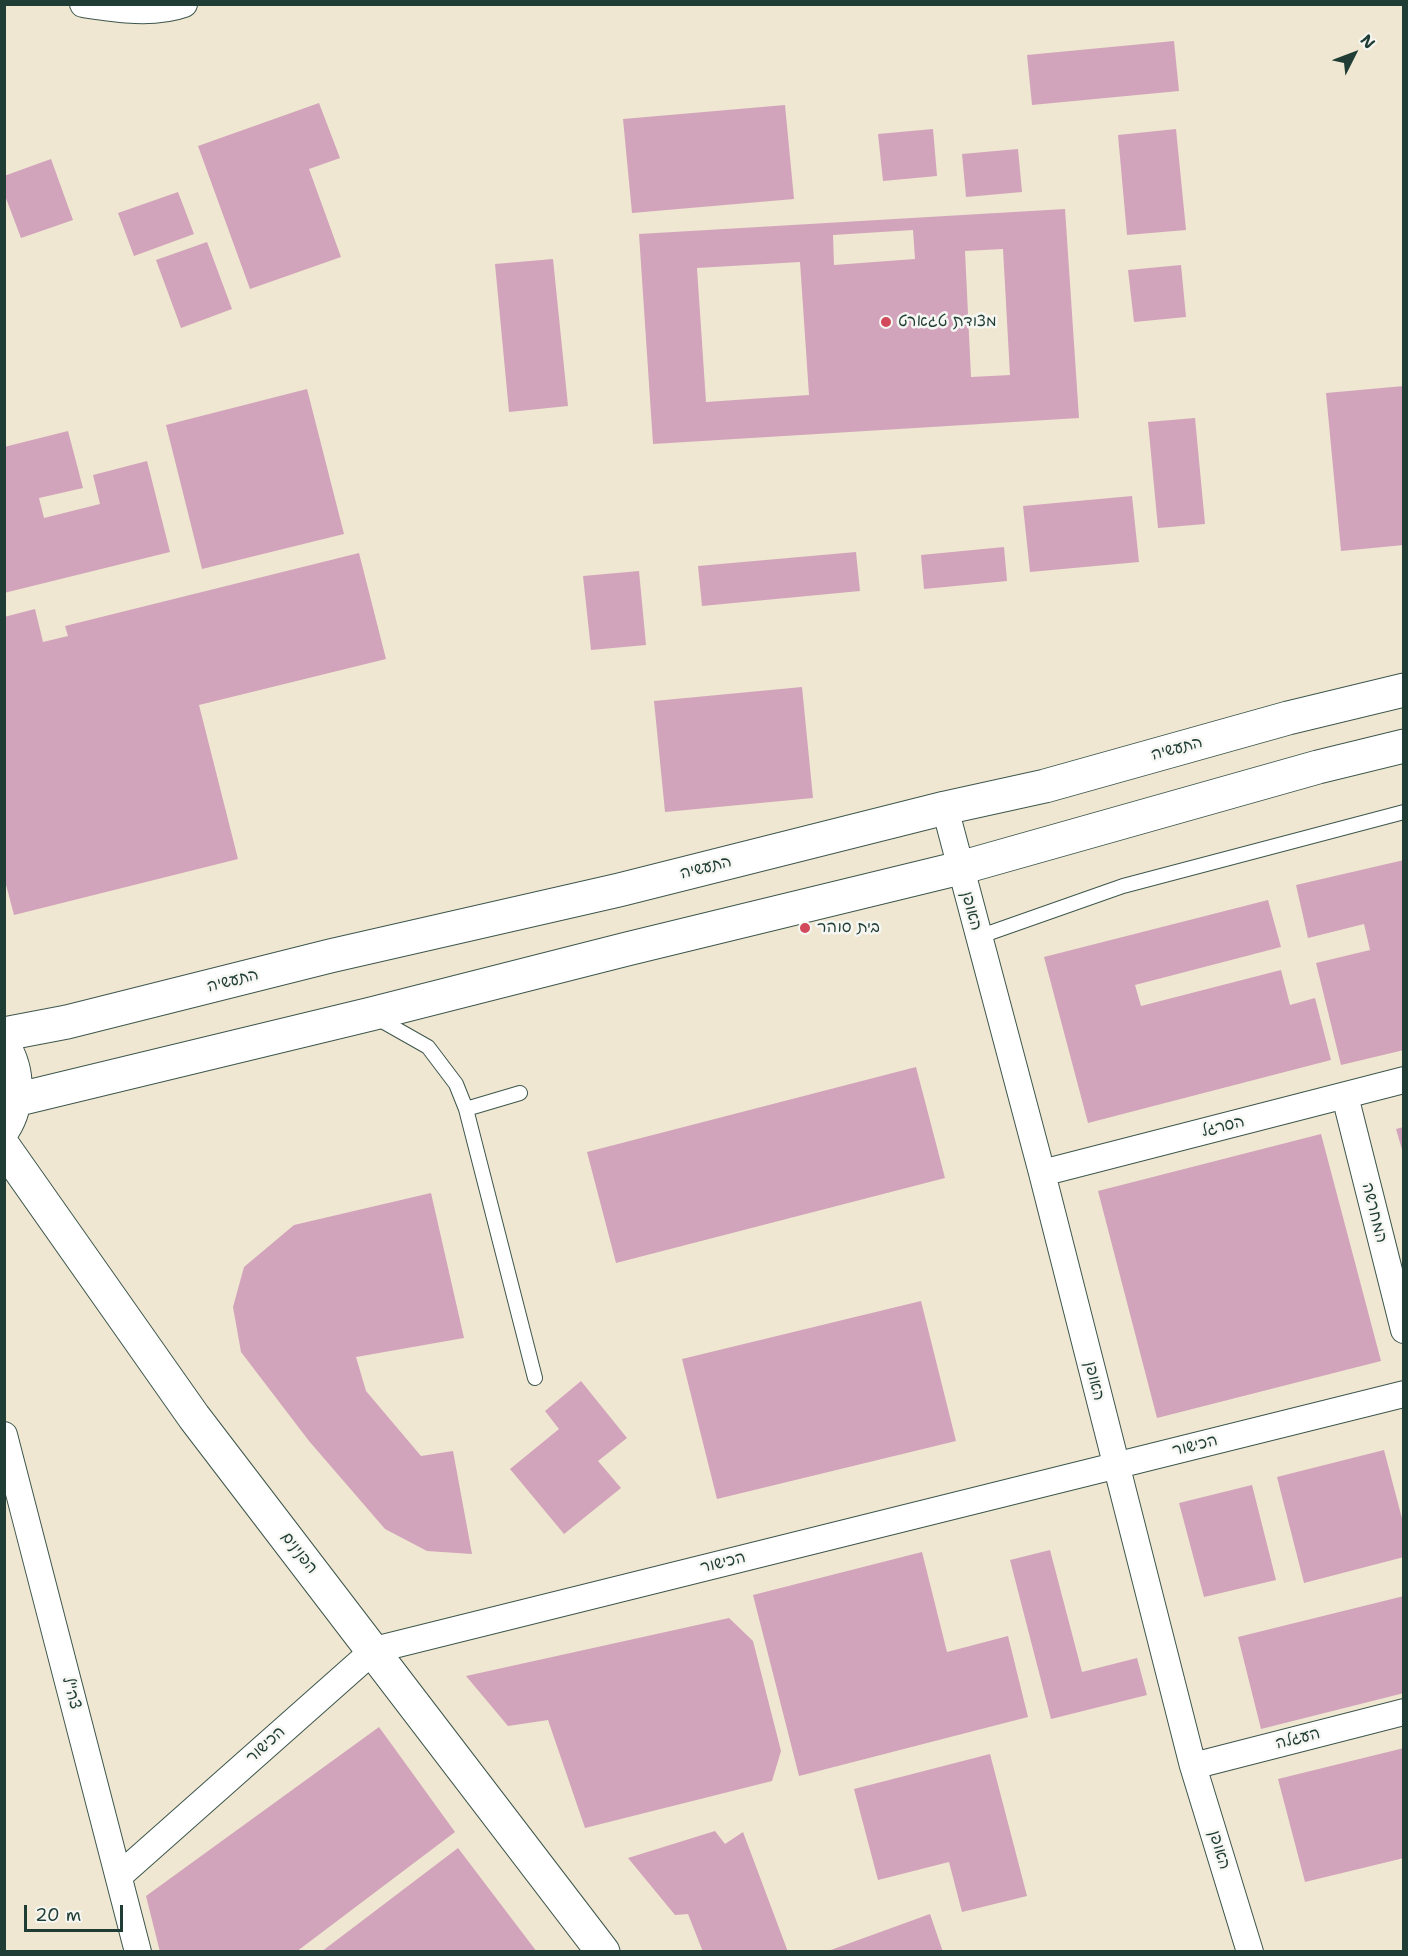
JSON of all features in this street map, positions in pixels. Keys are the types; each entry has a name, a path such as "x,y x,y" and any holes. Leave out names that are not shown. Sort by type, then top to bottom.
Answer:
{"street":[{"path":"83,4 114,9 169,9 184,4"},
{"name":"התעשיה","path":"4,1034 67,1022 330,956 619,890 945,808 1045,786 1288,718 1404,690"},
{"path":"4,1047 9,1055 15,1077 10,1114 371,1014 960,868 1318,767 1404,746"},
{"name":"האופן","path":"945,808 1042,1173 1193,1766 1250,1952"},
{"name":"הסרגל","path":"1042,1173 1404,1080"},
{"name":"המחרשה","path":"1345,1096 1404,1330"},
{"name":"הפנינים","path":"4,1147 194,1417 603,1952"},
{"name":"הכישור","path":"119,1876 374,1650 1404,1394"},
{"name":"צה\"ל","path":"4,1435 138,1952"},
{"name":"העגלה","path":"1193,1766 1404,1712"}],"lane":[{"path":"978,937 1123,886 1404,812"},
{"path":"371,1014 428,1047 456,1084 466,1109 535,1378"},
{"path":"466,1109 520,1093"}],"building":[{"path":"1174,41 1179,91 1032,105 1027,55"},
{"path":"319,103 340,158 309,169 341,257 250,289 198,146"},
{"path":"785,105 794,199 632,213 623,119"},
{"path":"933,129 937,176 883,181 878,134"},
{"path":"1176,129 1186,230 1127,235 1118,135"},
{"path":"1018,149 1022,192 966,197 962,154"},
{"path":"51,159 73,220 21,238 4,193 4,176"},
{"path":"178,192 194,234 134,256 118,213"},
{"name":"מצודת טגארט","path":"1065,209 1079,418 653,444 639,234","holes":["913,230 915,259 834,265 833,235","1003,249 1010,375 971,377 965,251","800,262 809,395 706,402 697,268"]},
{"path":"207,242 232,309 181,328 156,260"},
{"path":"553,259 568,406 509,412 495,264"},
{"path":"1181,265 1186,317 1134,322 1128,270"},
{"path":"1404,386 1404,545 1341,551 1326,393"},
{"path":"307,389 344,534 202,569 166,425"},
{"path":"1195,418 1205,524 1158,528 1148,422"},
{"path":"68,431 83,488 39,498 44,518 100,504 93,475 147,461 170,552 4,593 4,447"},
{"path":"1132,496 1139,562 1030,572 1023,506"},
{"path":"1004,547 1007,581 924,589 921,555"},
{"path":"856,552 860,591 702,606 698,566"},
{"path":"359,553 386,659 199,705 238,859 14,915 4,877 4,617 35,609 43,642 68,636 65,626"},
{"path":"639,571 646,645 591,650 583,576"},
{"path":"802,687 813,798 665,812 654,701"},
{"path":"1404,860 1404,1050 1341,1065 1316,963 1370,950 1364,924 1308,938 1296,885"},
{"path":"1268,900 1281,947 1135,985 1141,1006 1281,970 1290,1005 1315,998 1331,1060 1088,1123 1044,957"},
{"path":"916,1067 945,1178 616,1263 587,1152"},
{"path":"1404,1127 1404,1153 1403,1153 1396,1129"},
{"path":"1321,1134 1381,1361 1157,1418 1098,1191"},
{"path":"431,1193 464,1338 356,1357 366,1391 421,1456 453,1451 472,1554 427,1551 385,1529 309,1441 241,1352 233,1307 244,1267 294,1225"},
{"path":"921,1301 956,1441 717,1499 682,1359"},
{"path":"581,1381 627,1438 598,1461 621,1488 564,1534 510,1469 559,1429 545,1411"},
{"path":"1384,1450 1404,1526 1404,1557 1304,1583 1277,1477"},
{"path":"1252,1485 1276,1580 1204,1597 1179,1503"},
{"path":"1050,1550 1082,1672 1137,1658 1147,1695 1051,1719 1010,1560"},
{"path":"922,1552 947,1652 1008,1636 1028,1717 799,1776 753,1595"},
{"path":"1404,1596 1404,1693 1261,1729 1238,1637"},
{"path":"729,1618 753,1641 781,1751 772,1781 585,1828 548,1720 508,1726 466,1676"},
{"path":"379,1727 455,1832 296,1952 160,1952 146,1896"},
{"path":"1404,1748 1404,1858 1305,1882 1278,1779"},
{"path":"990,1754 1027,1896 962,1912 949,1862 878,1880 854,1789"},
{"path":"715,1831 725,1844 743,1832 788,1952 703,1952 688,1914 675,1915 628,1858"},
{"path":"458,1848 537,1952 321,1952"},
{"path":"930,1914 943,1952 828,1952 828,1951"}],"place":[{"name":"מצודת טגארט","path":"886,322"},
{"name":"בית סוהר","path":"805,928"}]}
